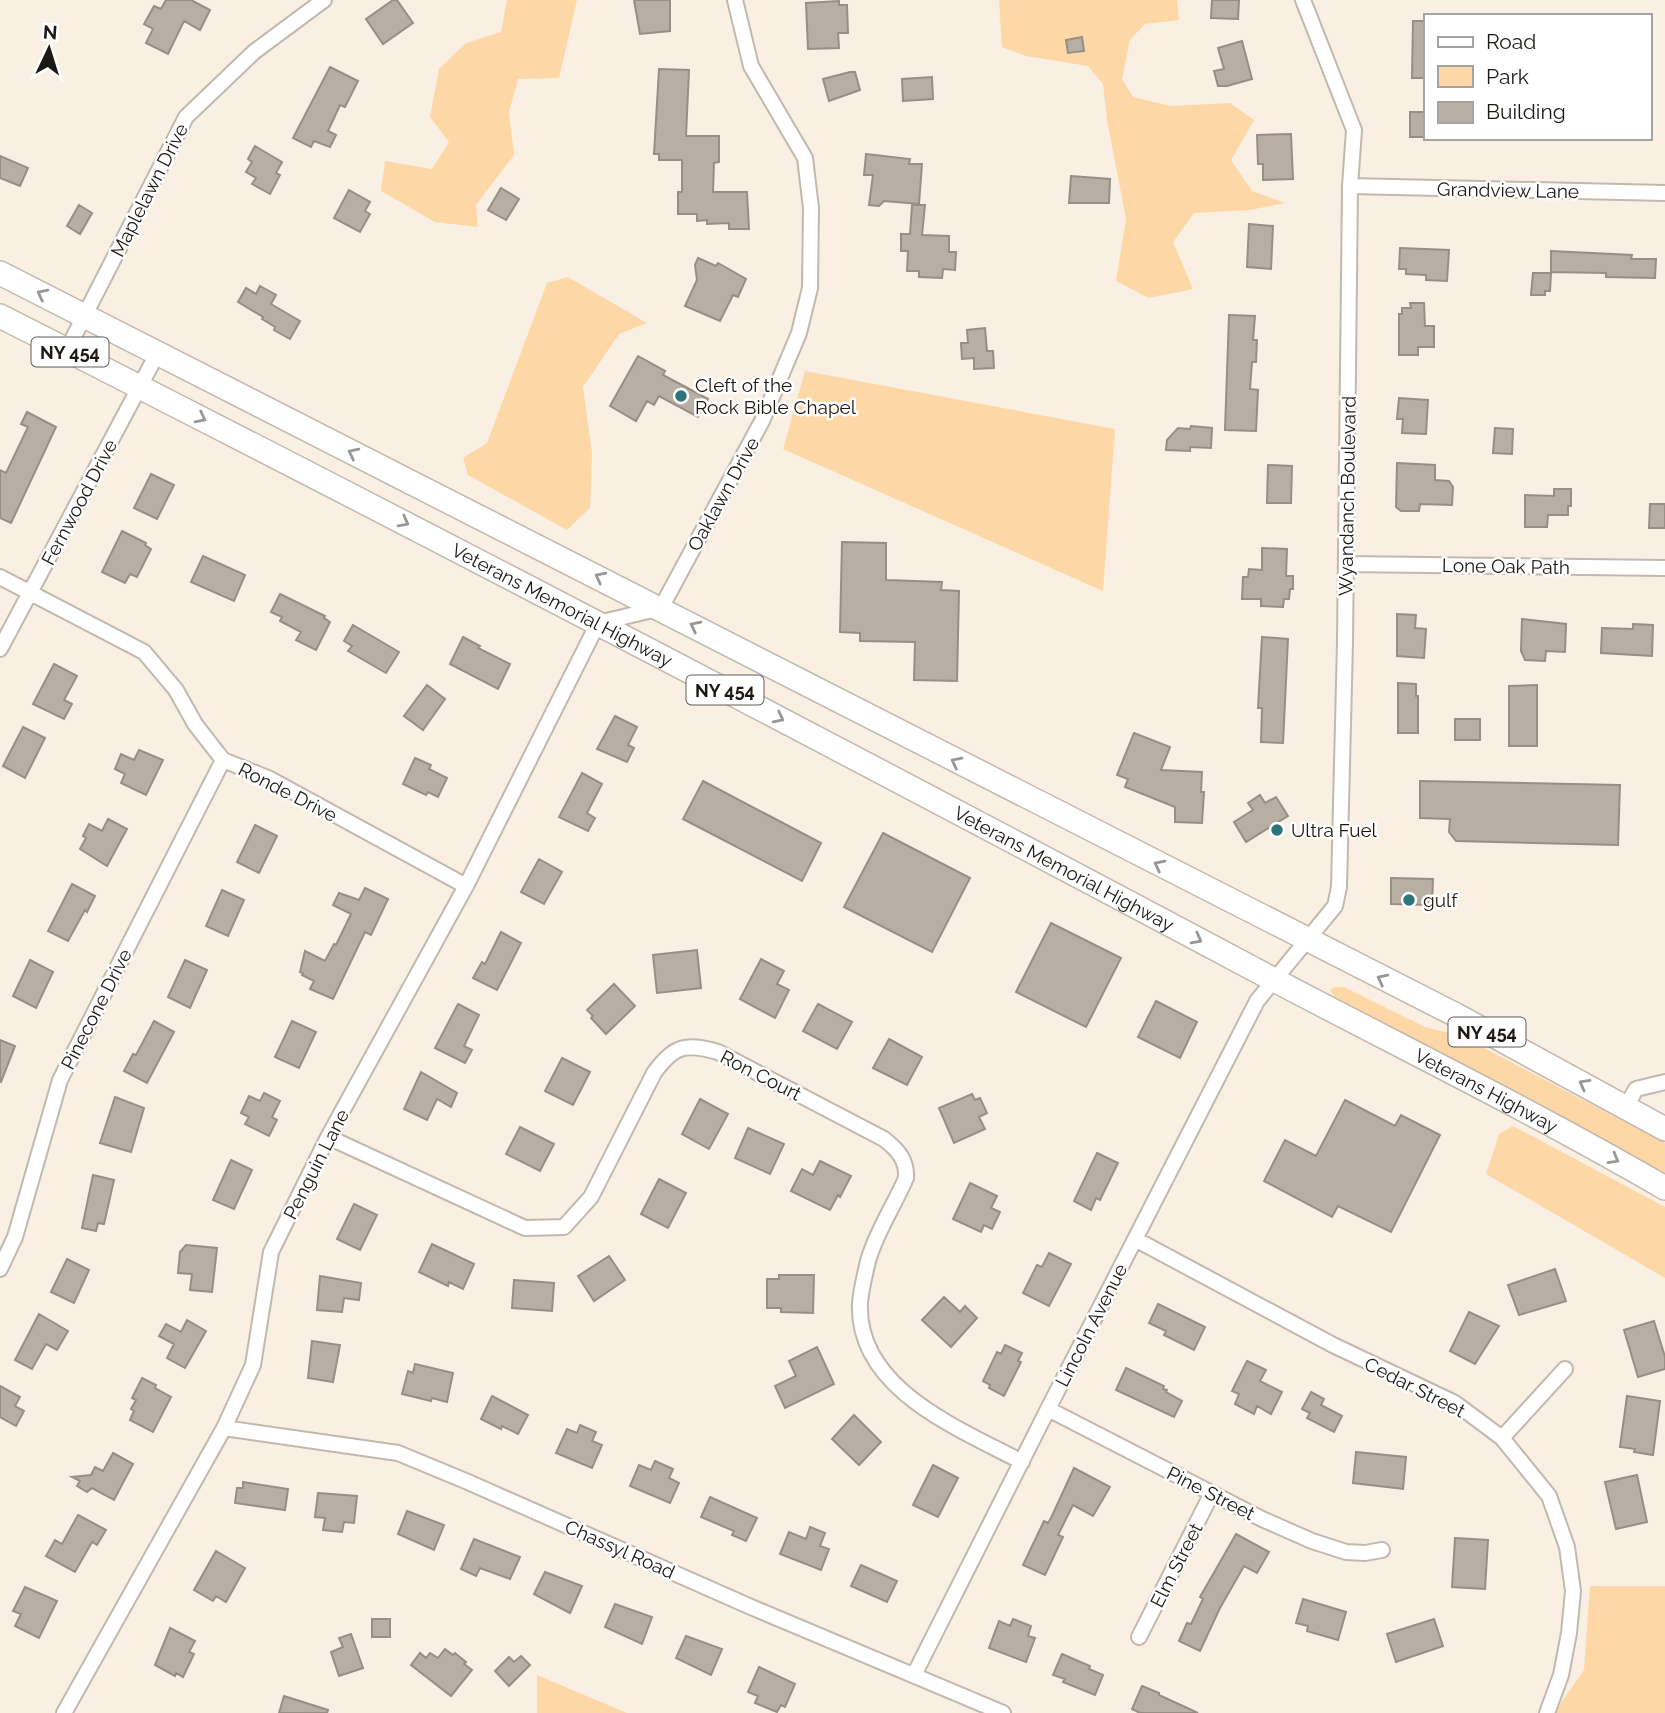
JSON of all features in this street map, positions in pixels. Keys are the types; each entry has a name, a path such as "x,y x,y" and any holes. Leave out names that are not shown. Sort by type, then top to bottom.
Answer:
{"main road":[{"name":"Veterans Memorial Highway","path":"0,273 1307,939"},
{"name":"Veterans Memorial Highway","path":"0,316 598,623 1307,997"},
{"name":"NY 454","path":"1307,939 1456,1015 1665,1129"},
{"name":"Veterans Highway","path":"1307,997 1582,1140 1665,1188"}],"street":[{"name":"Maplelawn Drive","path":"67,350 186,117 254,52 324,0"},
{"name":"Oaklawn Drive","path":"661,608 762,421 799,333 810,289 811,208 805,158 751,66 735,0"},
{"name":"Wyandanch Boulevard","path":"1274,980 1335,905 1339,887 1347,564 1350,186 1354,130 1303,0"},
{"name":"Grandview Lane","path":"1350,186 1665,193"},
{"name":"Fernwood Drive","path":"0,649 157,354"},
{"name":"Lone Oak Path","path":"1347,564 1665,568"},
{"name":"Ronde Drive","path":"0,577 144,652 176,690 195,724 223,760 268,778 466,886"},
{"path":"598,623 661,608"},
{"name":"Penguin Lane","path":"64,1713 224,1428 253,1364 271,1252 328,1137 466,886 598,623"},
{"name":"Pinecone Drive","path":"0,1269 15,1237 60,1080 223,760"},
{"name":"Lincoln Avenue","path":"914,1675 1257,1001 1274,980"},
{"name":"Ron Court","path":"328,1137 525,1228 564,1227 591,1197 654,1073 664,1059 673,1051 684,1047 701,1047 718,1052 884,1139 902,1158 907,1169 906,1178 869,1259 860,1303 863,1329 872,1354 900,1390 932,1414 1022,1462"},
{"path":"1626,1107 1636,1088 1665,1082"},
{"name":"Cedar Street","path":"1135,1239 1333,1345 1455,1403 1502,1438 1549,1496 1567,1547 1573,1591 1569,1633 1561,1675 1548,1713"},
{"path":"1502,1438 1565,1369"},
{"name":"Pine Street","path":"1048,1409 1262,1519 1312,1541 1346,1552 1382,1550"},
{"name":"Chassyl Road","path":"224,1428 398,1453 751,1607 1003,1713"},
{"name":"Elm Street","path":"1139,1637 1212,1493"}],"green space":[{"path":"507,0 577,0 559,78 518,79 509,112 514,155 476,205 478,227 435,222 381,191 385,161 432,169 449,142 430,117 439,69 466,43 501,32"},
{"path":"999,0 1177,0 1179,20 1145,24 1130,40 1122,79 1133,97 1171,106 1230,103 1254,120 1231,160 1252,191 1285,203 1250,210 1194,213 1173,242 1193,289 1149,298 1116,281 1126,219 1107,120 1103,84 1088,66 1026,56 1002,47"},
{"path":"568,277 647,323 619,334 583,387 592,453 590,508 567,530 468,475 463,458 487,443 547,283"},
{"path":"805,371 1115,429 1103,591 783,449"},
{"path":"1344,987 1425,1027 1461,1036 1665,1143 1665,1173 1335,997 1330,990"},
{"path":"1513,1126 1665,1207 1665,1278 1486,1174 1499,1134"},
{"path":"1590,1586 1665,1586 1665,1713 1554,1713 1584,1670"},
{"path":"537,1675 627,1713 537,1713"}],"building":[{"path":"166,0 191,0 210,10 200,30 184,21 168,54 146,43 153,29 144,24 154,6 161,9"},
{"path":"397,0 413,23 383,44 366,19"},
{"path":"634,0 670,0 670,31 640,34"},
{"path":"1212,0 1239,0 1238,19 1211,18"},
{"path":"839,1 839,5 847,5 848,33 838,33 839,48 808,49 806,3"},
{"path":"1413,21 1424,21 1424,78 1412,78"},
{"path":"1082,37 1084,51 1068,53 1066,40"},
{"path":"1242,41 1252,79 1218,86 1214,71 1224,69 1218,48"},
{"path":"330,67 358,81 345,107 340,105 328,131 336,135 330,147 314,141 311,147 293,138"},
{"path":"659,69 689,70 686,136 719,136 719,162 714,163 713,192 747,192 749,229 729,229 729,223 707,224 707,220 697,221 697,214 678,214 678,192 682,192 682,160 659,160 659,154 654,154"},
{"path":"855,72 860,90 829,101 823,79"},
{"path":"932,77 933,99 903,101 902,79"},
{"path":"1410,112 1424,112 1424,137 1410,137"},
{"path":"1291,134 1293,179 1263,180 1263,164 1258,164 1257,135"},
{"path":"255,146 282,162 276,173 280,175 270,194 252,184 256,178 246,172 252,162 248,159"},
{"path":"866,154 910,159 909,164 922,164 919,204 884,201 879,206 869,205 873,175 864,175"},
{"path":"0,156 28,168 20,186 0,178"},
{"path":"1071,176 1110,179 1109,203 1069,203"},
{"path":"501,188 519,199 506,220 488,210"},
{"path":"349,190 370,202 365,211 370,214 360,232 334,218"},
{"path":"79,205 92,213 80,234 67,226"},
{"path":"912,205 925,205 922,235 949,236 949,252 956,252 955,270 943,269 942,278 919,277 919,271 907,271 908,251 901,251 901,234 910,234"},
{"path":"1249,224 1273,226 1271,269 1247,267"},
{"path":"1400,248 1449,250 1447,281 1426,280 1426,275 1406,274 1406,269 1399,269"},
{"path":"1551,251 1632,255 1631,259 1656,259 1655,278 1606,277 1606,273 1551,272"},
{"path":"698,258 716,266 718,263 746,279 738,297 733,295 720,321 685,306 697,280 695,265"},
{"path":"1533,273 1551,273 1550,291 1545,291 1545,295 1531,295"},
{"path":"260,286 276,295 271,304 300,321 290,339 274,330 275,327 262,319 263,317 238,302 246,288 256,294"},
{"path":"1410,303 1424,303 1425,326 1434,326 1434,347 1418,347 1418,355 1399,355 1399,314 1402,314 1402,308 1411,308"},
{"path":"1229,315 1255,316 1253,340 1257,340 1256,362 1252,362 1250,389 1258,390 1256,431 1225,430"},
{"path":"985,328 987,351 993,351 994,368 974,369 974,358 962,359 961,343 968,343 967,330"},
{"path":"638,356 665,371 663,375 708,399 698,417 659,396 654,405 647,401 636,421 610,406"},
{"path":"1399,398 1428,400 1426,434 1402,433 1403,419 1397,419"},
{"path":"27,412 56,427 11,523 0,518 0,470 6,473 28,427 21,424"},
{"path":"1191,426 1212,428 1211,448 1166,450 1167,440 1178,428 1190,429"},
{"path":"1495,428 1513,429 1512,454 1493,453"},
{"path":"1397,463 1435,465 1435,480 1449,481 1453,487 1452,505 1420,504 1419,511 1401,511 1396,507"},
{"path":"1268,465 1292,466 1291,503 1267,503"},
{"path":"151,474 174,485 157,519 134,508"},
{"path":"1554,489 1571,489 1568,515 1548,515 1547,527 1525,527 1525,495 1554,496"},
{"path":"1650,504 1665,504 1665,528 1649,528"},
{"path":"122,531 146,543 151,549 137,577 130,574 125,583 102,572"},
{"path":"842,542 886,543 886,580 942,582 941,590 959,591 957,681 914,680 915,642 860,641 860,633 840,632"},
{"path":"1262,548 1287,549 1286,576 1293,576 1293,589 1290,589 1289,599 1284,599 1283,607 1261,606 1261,599 1242,599 1243,577 1248,577 1249,569 1262,570"},
{"path":"203,556 245,575 234,601 191,582"},
{"path":"280,594 325,616 330,622 316,650 296,640 301,632 280,621 282,617 271,612"},
{"path":"1397,614 1416,615 1415,628 1426,629 1424,658 1397,656"},
{"path":"1522,619 1566,624 1565,652 1546,651 1545,661 1525,660 1521,651"},
{"path":"1633,624 1653,625 1652,656 1601,653 1602,628 1633,629"},
{"path":"353,625 399,652 386,673 348,651 352,646 344,641"},
{"path":"463,637 510,664 498,689 450,664"},
{"path":"1262,637 1288,639 1283,743 1261,742 1262,708 1258,708"},
{"path":"54,664 77,676 64,700 72,704 64,719 33,704"},
{"path":"1398,683 1416,684 1418,733 1398,733"},
{"path":"427,685 445,699 423,730 404,716"},
{"path":"1537,685 1537,746 1509,746 1509,686"},
{"path":"615,716 637,727 628,745 634,748 627,762 597,749"},
{"path":"1455,719 1480,719 1480,740 1455,740"},
{"path":"23,727 45,738 25,778 3,766"},
{"path":"1134,733 1170,747 1161,770 1202,772 1202,823 1175,822 1175,807 1125,787 1128,779 1117,775"},
{"path":"139,750 163,760 146,795 121,783 125,774 115,769 121,754 134,760"},
{"path":"415,758 431,765 429,769 447,778 438,797 428,792 426,795 403,784"},
{"path":"582,773 602,784 587,813 595,818 588,831 559,817"},
{"path":"703,781 821,843 802,881 683,819"},
{"path":"1420,781 1620,785 1618,845 1456,841 1449,832 1450,819 1420,818"},
{"path":"1260,795 1265,803 1276,797 1288,816 1246,842 1234,822 1253,810 1248,803"},
{"path":"108,819 127,829 107,866 80,849 89,824 102,831"},
{"path":"255,825 277,836 259,873 237,862"},
{"path":"883,833 970,878 932,952 844,907"},
{"path":"539,859 562,872 544,904 521,892"},
{"path":"1391,878 1433,879 1432,905 1391,904"},
{"path":"72,884 95,896 68,941 48,931"},
{"path":"365,888 388,899 371,935 365,932 333,999 310,989 314,981 300,972 305,951 325,961 351,914 333,905 339,893 359,900"},
{"path":"222,890 244,900 228,936 206,926"},
{"path":"1051,923 1121,958 1086,1027 1016,992"},
{"path":"501,932 521,943 497,990 473,978 482,962 485,964"},
{"path":"697,950 701,988 657,993 653,955"},
{"path":"761,959 784,971 777,984 789,990 775,1018 740,999"},
{"path":"30,960 53,972 36,1008 13,996"},
{"path":"185,960 207,970 190,1008 168,997"},
{"path":"614,984 635,1006 606,1034 587,1010"},
{"path":"1156,1001 1197,1022 1180,1058 1138,1037"},
{"path":"458,1004 479,1015 464,1046 472,1050 465,1063 435,1048"},
{"path":"818,1004 852,1022 837,1049 803,1031"},
{"path":"154,1021 174,1032 147,1083 124,1071"},
{"path":"292,1021 316,1032 299,1068 275,1057"},
{"path":"889,1039 922,1057 907,1085 873,1068"},
{"path":"0,1040 15,1046 1,1082 0,1082"},
{"path":"562,1058 590,1072 573,1105 545,1091"},
{"path":"421,1072 457,1093 451,1107 437,1099 427,1120 404,1109"},
{"path":"264,1093 280,1101 272,1117 277,1120 269,1136 245,1124 249,1117 241,1113 249,1096 260,1101"},
{"path":"972,1094 975,1100 980,1098 987,1113 979,1117 985,1129 954,1143 939,1108"},
{"path":"115,1097 144,1108 131,1152 100,1143"},
{"path":"700,1099 728,1114 709,1149 682,1134"},
{"path":"1345,1100 1395,1126 1401,1115 1440,1135 1391,1232 1338,1206 1332,1217 1264,1181 1285,1140 1316,1156"},
{"path":"520,1127 554,1144 540,1171 506,1154"},
{"path":"748,1128 784,1144 770,1174 735,1158"},
{"path":"1097,1153 1118,1163 1100,1200 1096,1198 1091,1210 1074,1201"},
{"path":"231,1160 252,1170 234,1209 213,1200"},
{"path":"820,1161 851,1176 830,1210 791,1191 802,1169 813,1175"},
{"path":"93,1175 114,1180 104,1224 98,1223 96,1231 82,1228"},
{"path":"659,1179 686,1193 668,1228 641,1214"},
{"path":"970,1183 997,1196 991,1208 1000,1212 992,1229 984,1225 981,1232 953,1219"},
{"path":"354,1204 377,1215 360,1250 337,1239"},
{"path":"432,1244 474,1264 463,1289 449,1282 448,1286 419,1272"},
{"path":"186,1245 217,1248 212,1292 190,1290 192,1274 178,1273 180,1252"},
{"path":"1049,1253 1071,1264 1049,1306 1023,1293 1037,1265 1042,1267"},
{"path":"609,1256 625,1280 594,1301 578,1276"},
{"path":"67,1259 89,1270 74,1303 51,1292"},
{"path":"1555,1269 1566,1301 1519,1315 1508,1285"},
{"path":"779,1275 814,1275 813,1313 781,1312 781,1308 767,1308 767,1279 779,1279"},
{"path":"320,1276 361,1283 359,1300 344,1298 342,1312 317,1310"},
{"path":"514,1280 554,1283 552,1311 512,1308"},
{"path":"944,1297 960,1312 965,1306 977,1318 951,1347 922,1320"},
{"path":"1158,1304 1205,1327 1194,1350 1164,1335 1166,1331 1149,1323"},
{"path":"1469,1312 1499,1326 1475,1364 1450,1351"},
{"path":"39,1314 68,1331 57,1350 46,1344 32,1369 15,1360"},
{"path":"187,1320 206,1331 185,1368 167,1358 174,1344 159,1336 166,1324 181,1332"},
{"path":"1654,1321 1665,1357 1665,1369 1638,1377 1624,1330"},
{"path":"312,1341 340,1345 333,1382 308,1378"},
{"path":"1005,1345 1022,1353 1018,1361 1021,1362 1004,1396 989,1388 990,1385 983,1381 997,1352 1001,1354"},
{"path":"817,1347 834,1384 785,1408 775,1386 796,1376 789,1361"},
{"path":"1247,1361 1266,1370 1260,1381 1282,1392 1271,1414 1257,1406 1254,1414 1235,1404 1239,1394 1232,1391"},
{"path":"415,1364 453,1373 447,1402 402,1394 408,1371 413,1373"},
{"path":"1126,1368 1164,1386 1166,1392 1182,1401 1174,1417 1116,1390"},
{"path":"142,1378 171,1397 153,1432 130,1420 134,1411 131,1409 136,1400 132,1398"},
{"path":"0,1386 20,1397 15,1406 24,1411 16,1426 0,1417"},
{"path":"1311,1392 1324,1399 1321,1405 1342,1416 1334,1432 1307,1418 1310,1413 1302,1409"},
{"path":"492,1396 528,1415 518,1434 481,1419"},
{"path":"1627,1396 1660,1401 1653,1455 1620,1447"},
{"path":"854,1415 881,1442 859,1465 832,1439"},
{"path":"580,1425 596,1432 592,1441 602,1445 592,1468 556,1453 567,1429 577,1433"},
{"path":"1356,1452 1406,1457 1403,1489 1353,1483"},
{"path":"113,1453 133,1464 114,1500 92,1488 87,1492 77,1486 80,1481 72,1477 91,1475 95,1467 103,1471"},
{"path":"655,1461 673,1469 669,1478 679,1483 670,1503 630,1486 639,1465 651,1470"},
{"path":"933,1465 958,1478 938,1517 913,1505"},
{"path":"1074,1468 1110,1487 1093,1516 1073,1505 1058,1535 1063,1537 1045,1575 1023,1565 1044,1521 1048,1523 1051,1518"},
{"path":"1637,1475 1647,1522 1616,1529 1605,1482"},
{"path":"243,1482 288,1489 285,1510 235,1503 237,1488 243,1488"},
{"path":"318,1493 357,1496 354,1523 344,1522 342,1532 323,1530 325,1518 315,1517"},
{"path":"710,1497 757,1518 746,1541 732,1535 734,1531 701,1517"},
{"path":"407,1511 444,1525 434,1550 398,1534"},
{"path":"78,1515 106,1530 97,1545 92,1542 75,1572 46,1556 55,1540 62,1544"},
{"path":"810,1527 825,1533 820,1546 829,1549 821,1570 780,1554 789,1532 806,1539"},
{"path":"1236,1534 1269,1552 1257,1573 1244,1566 1200,1651 1179,1641 1187,1623 1191,1624 1203,1599 1200,1597"},
{"path":"1455,1538 1488,1540 1485,1589 1452,1587"},
{"path":"474,1539 520,1557 510,1579 480,1568 476,1576 461,1569"},
{"path":"216,1551 245,1568 226,1602 216,1596 213,1601 194,1590"},
{"path":"861,1565 897,1581 887,1602 851,1586"},
{"path":"545,1572 582,1586 570,1613 534,1594"},
{"path":"25,1587 57,1601 39,1638 15,1626 21,1614 13,1611"},
{"path":"1303,1599 1346,1612 1338,1640 1307,1631 1308,1626 1296,1623"},
{"path":"615,1604 652,1617 642,1644 605,1627"},
{"path":"372,1619 390,1619 390,1637 372,1637"},
{"path":"1013,1619 1031,1626 1028,1636 1035,1638 1026,1662 989,1648 999,1621 1010,1626"},
{"path":"1434,1619 1443,1646 1396,1662 1387,1634"},
{"path":"170,1628 195,1641 189,1652 194,1654 183,1677 176,1673 175,1676 155,1665"},
{"path":"351,1634 363,1668 339,1676 331,1652 343,1647 339,1638"},
{"path":"686,1636 722,1649 711,1675 676,1658"},
{"path":"445,1649 453,1655 455,1653 472,1670 451,1696 411,1665 420,1653 426,1658 430,1653 438,1658"},
{"path":"1062,1654 1103,1675 1095,1695 1053,1675"},
{"path":"521,1656 530,1665 509,1686 495,1671 509,1657 514,1662"},
{"path":"759,1667 795,1684 785,1707 781,1705 777,1712 755,1703 758,1696 748,1692"},
{"path":"1142,1686 1198,1713 1140,1713 1132,1709"},
{"path":"284,1696 328,1710 327,1713 279,1713"}],"place":[{"name":"Cleft of the Rock Bible Chapel","path":"681,396"},
{"name":"Ultra Fuel","path":"1277,830"},
{"name":"gulf","path":"1409,900"}]}
